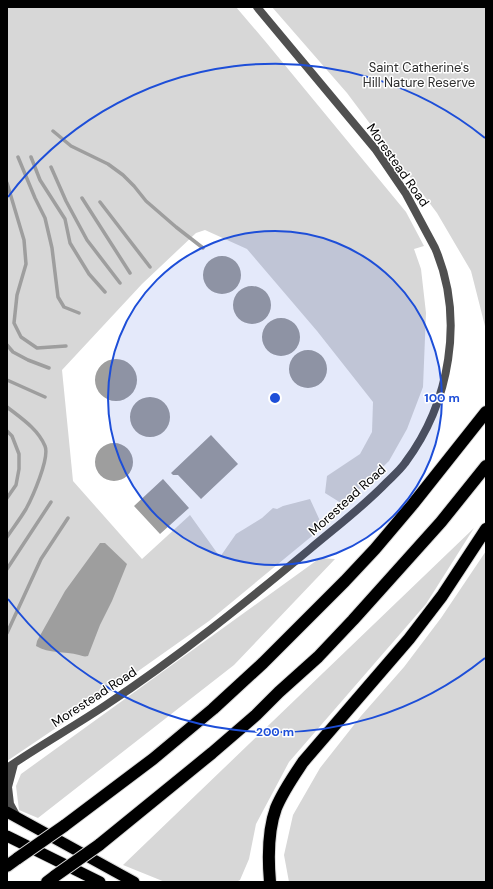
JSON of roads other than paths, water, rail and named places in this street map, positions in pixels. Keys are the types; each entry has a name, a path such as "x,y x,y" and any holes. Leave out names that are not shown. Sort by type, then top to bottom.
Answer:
{"highway":[{"path":"7,865 64,826 158,755 214,709 263,663 345,581 375,548 413,504 486,412"},
{"path":"51,879 99,845 212,753 256,715 318,657 441,522 486,466"},
{"path":"270,882 269,848 272,823 276,808 291,780 303,762 409,639 442,596 486,529"},
{"path":"7,812 134,882"},
{"path":"7,836 100,882"}],"street":[{"name":"Morestead Road","path":"17,817 10,804 8,787 10,766 106,705 207,633 372,497 404,464 431,416 442,388 449,359 451,330 449,298 443,270 435,248 406,194 376,150 256,7"}],"waterway":[{"path":"53,131 71,146 108,164 123,175 146,201 203,248"},
{"path":"18,157 45,218 52,248 58,297 64,307 79,313"},
{"path":"31,157 40,180 65,219 70,243 89,274 105,292"},
{"path":"51,167 66,201 87,240 120,283"},
{"path":"7,183 24,240 26,264 17,295 14,323 21,337 37,348 66,346"},
{"path":"82,198 130,273"},
{"path":"100,202 150,267"},
{"path":"7,345 13,352 28,360 49,368"},
{"path":"7,380 45,397"},
{"path":"7,407 34,429 42,440 46,452 40,478 32,496 26,509 7,537"},
{"path":"7,431 12,436 19,454 19,469 16,485 7,498"},
{"path":"7,569 51,502"},
{"path":"7,633 41,559 68,518"}],"park label":[{"name":"Saint Catherine's Hill Nature Reserve","path":"419,74"}]}
